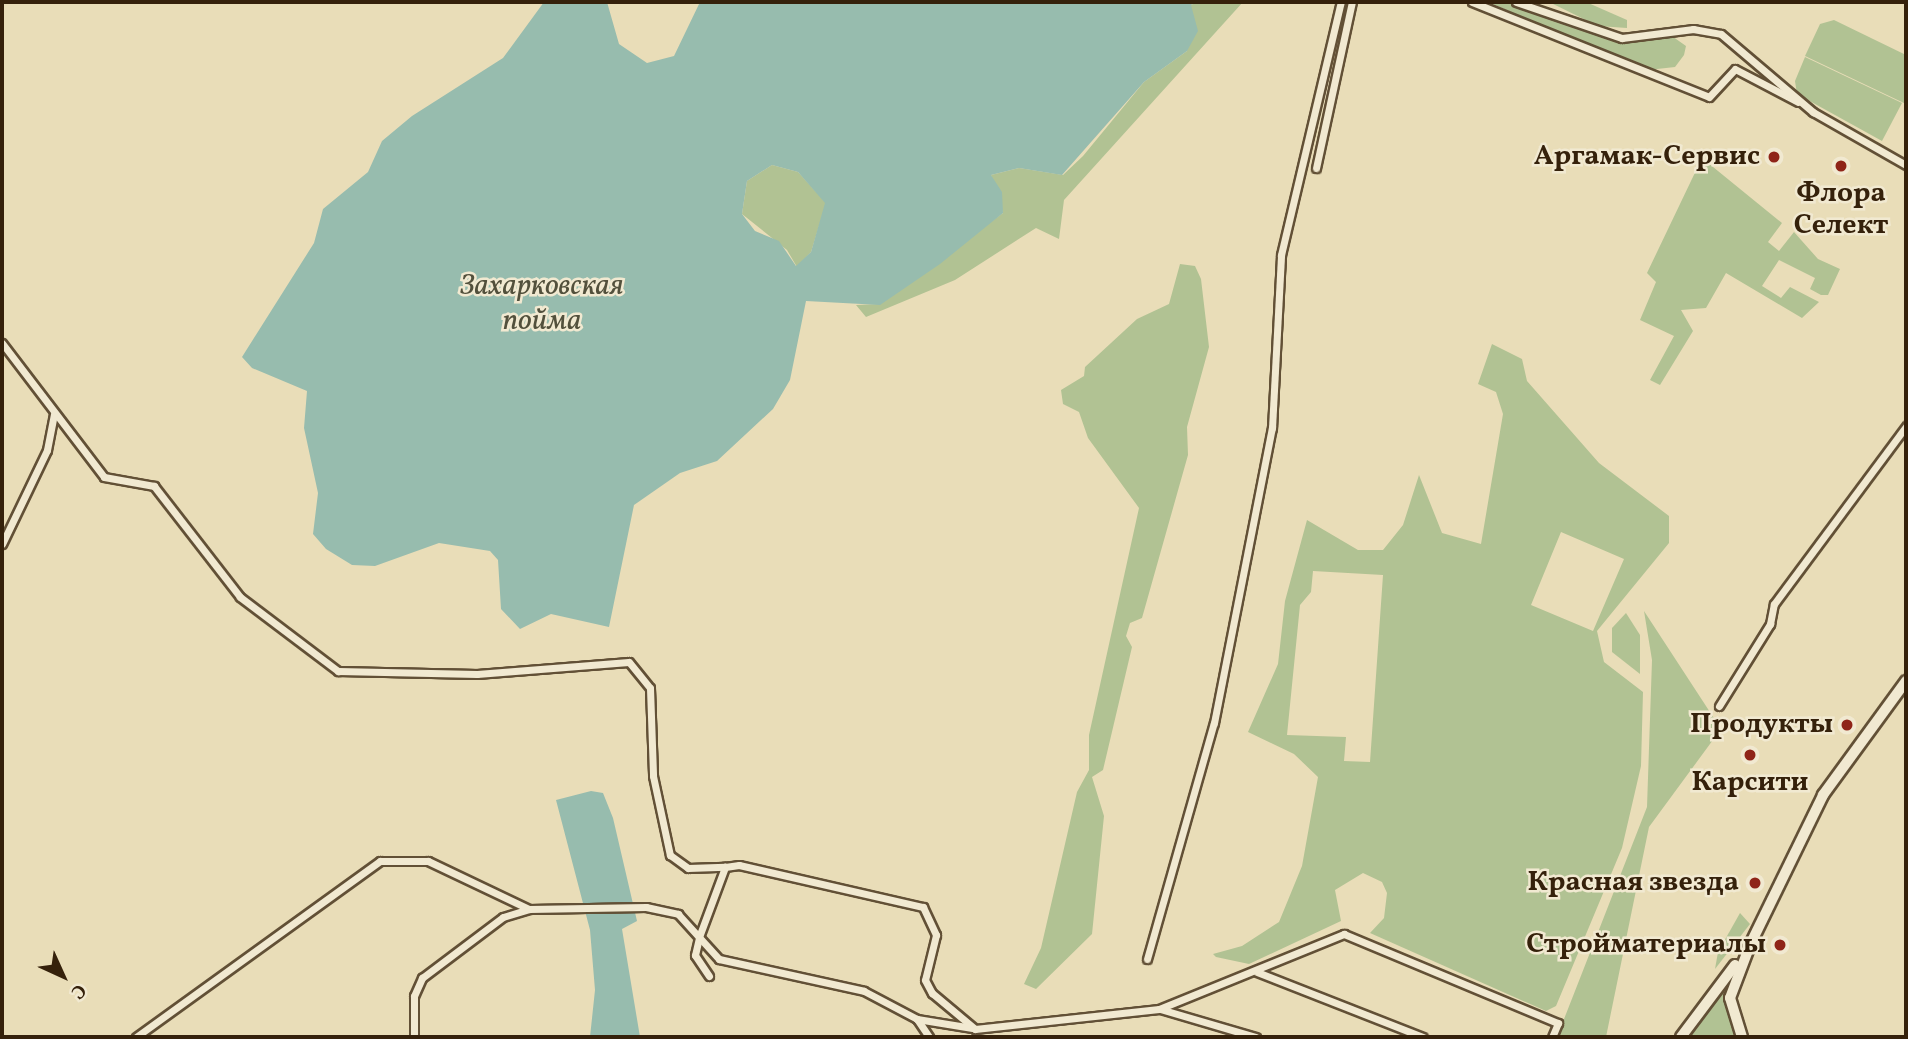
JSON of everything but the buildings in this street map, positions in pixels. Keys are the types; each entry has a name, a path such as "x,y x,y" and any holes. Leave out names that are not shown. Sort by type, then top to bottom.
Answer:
{"main road":[{"path":"1742,1037 1730,1006 1734,978 1749,944 1823,795 1906,681"},
{"path":"1681,1037 1749,944"}],"street":[{"path":"1147,959 1214,723 1272,428 1281,255 1340,2"},
{"path":"1316,168 1352,2"},
{"path":"1472,2 1709,97 1735,69 1802,103 1906,165"},
{"path":"1516,2 1622,38 1693,29 1721,34 1802,103"},
{"path":"2,343 104,477 154,486 240,597 338,671 477,674 629,662 650,688 653,776 670,855 688,868 725,867 923,907 936,935 925,980 932,993 975,1028"},
{"path":"2,544 47,450 54,414"},
{"path":"1719,706 1770,624 1773,604 1906,426"},
{"path":"136,1037 380,861 428,861 529,909"},
{"path":"709,976 695,955 725,867"},
{"path":"414,1037 414,996 422,978 503,917 529,909 574,907 646,907 678,914 719,959 864,991 917,1019 975,1028 1158,1009 1256,972 1344,934 1558,1023 1552,1037"},
{"path":"1256,972 1423,1037"},
{"path":"1158,1009 1256,1037"},
{"path":"917,1019 929,1037"}],"shaded area":[{"path":"1197,2 1243,2 1064,200 1059,239 1036,228 955,280 866,317 856,305 880,304 1003,213 991,175 1019,168 1063,175 1083,156 1144,82 1187,51 1191,5"},
{"path":"1488,2 1505,2 1622,42 1669,34 1686,46 1684,55 1675,67 1648,70"},
{"path":"1549,2 1586,2 1627,20 1627,28 1598,26"},
{"path":"1834,20 1906,55 1906,104 1805,56 1820,24"},
{"path":"1805,57 1902,103 1882,141 1797,94 1795,81"},
{"path":"1702,158 1782,223 1768,242 1779,251 1794,232 1818,259 1840,269 1828,295 1821,295 1810,289 1815,278 1779,260 1762,286 1781,298 1790,287 1819,302 1802,318 1726,273 1706,308 1681,310 1693,331 1660,385 1650,380 1674,336 1640,320 1656,282 1647,273"},
{"path":"772,165 798,172 826,203 811,252 797,267 787,250 742,214 747,181"},
{"path":"1180,264 1195,266 1201,279 1209,347 1187,427 1188,455 1142,618 1130,623 1126,636 1132,647 1103,770 1092,777 1104,816 1092,934 1036,989 1024,984 1041,948 1077,792 1089,770 1089,735 1139,508 1088,438 1079,412 1063,404 1061,390 1084,376 1085,367 1137,319 1169,304"},
{"path":"1492,344 1522,359 1527,381 1599,463 1669,516 1669,543 1597,631 1604,662 1643,692 1641,766 1622,848 1556,1006 1546,1011 1370,933 1384,918 1387,893 1382,882 1363,873 1335,890 1341,921 1249,964 1213,954 1242,946 1279,922 1302,866 1318,777 1294,754 1248,732 1278,664 1285,601 1307,520 1358,550 1383,550 1403,525 1419,475 1442,533 1481,544 1503,414 1496,392 1478,384","holes":["1561,532 1624,559 1593,631 1531,605","1313,571 1383,575 1370,762 1344,761 1346,737 1287,735 1300,605 1311,592"]},
{"path":"1644,611 1721,729 1649,827 1606,1037 1557,1037 1647,807 1652,660"},
{"path":"1626,613 1640,635 1640,674 1612,652 1612,628"},
{"path":"1740,913 1750,924 1715,969 1718,952"},
{"path":"1723,992 1735,1037 1688,1037"}],"water":[{"name":"Захарковская пойма","path":"544,2 607,2 619,44 647,63 674,56 700,2 1197,2 1191,5 1198,31 1187,51 1144,82 1062,175 1019,168 991,175 1002,192 1003,213 940,264 880,305 806,301 790,380 773,409 717,461 680,473 634,505 609,627 551,614 520,629 501,609 498,560 490,551 439,543 375,566 352,565 326,549 313,534 318,493 304,428 307,391 252,368 242,357 314,243 323,209 368,172 382,141 412,116 503,58","holes":["772,165 798,172 825,203 811,252 796,266 779,241 755,231 742,214 747,181"]},
{"path":"591,791 603,793 613,818 637,921 622,929 640,1037 590,1037 595,990 590,930 556,800"}],"place":[{"name":"Аргамак-Сервис","path":"1774,157"},
{"name":"Флора Селект","path":"1841,166"},
{"name":"Продукты","path":"1847,725"},
{"name":"Карсити","path":"1750,755"},
{"name":"Красная звезда","path":"1755,883"},
{"name":"Стройматериалы","path":"1780,945"}]}
